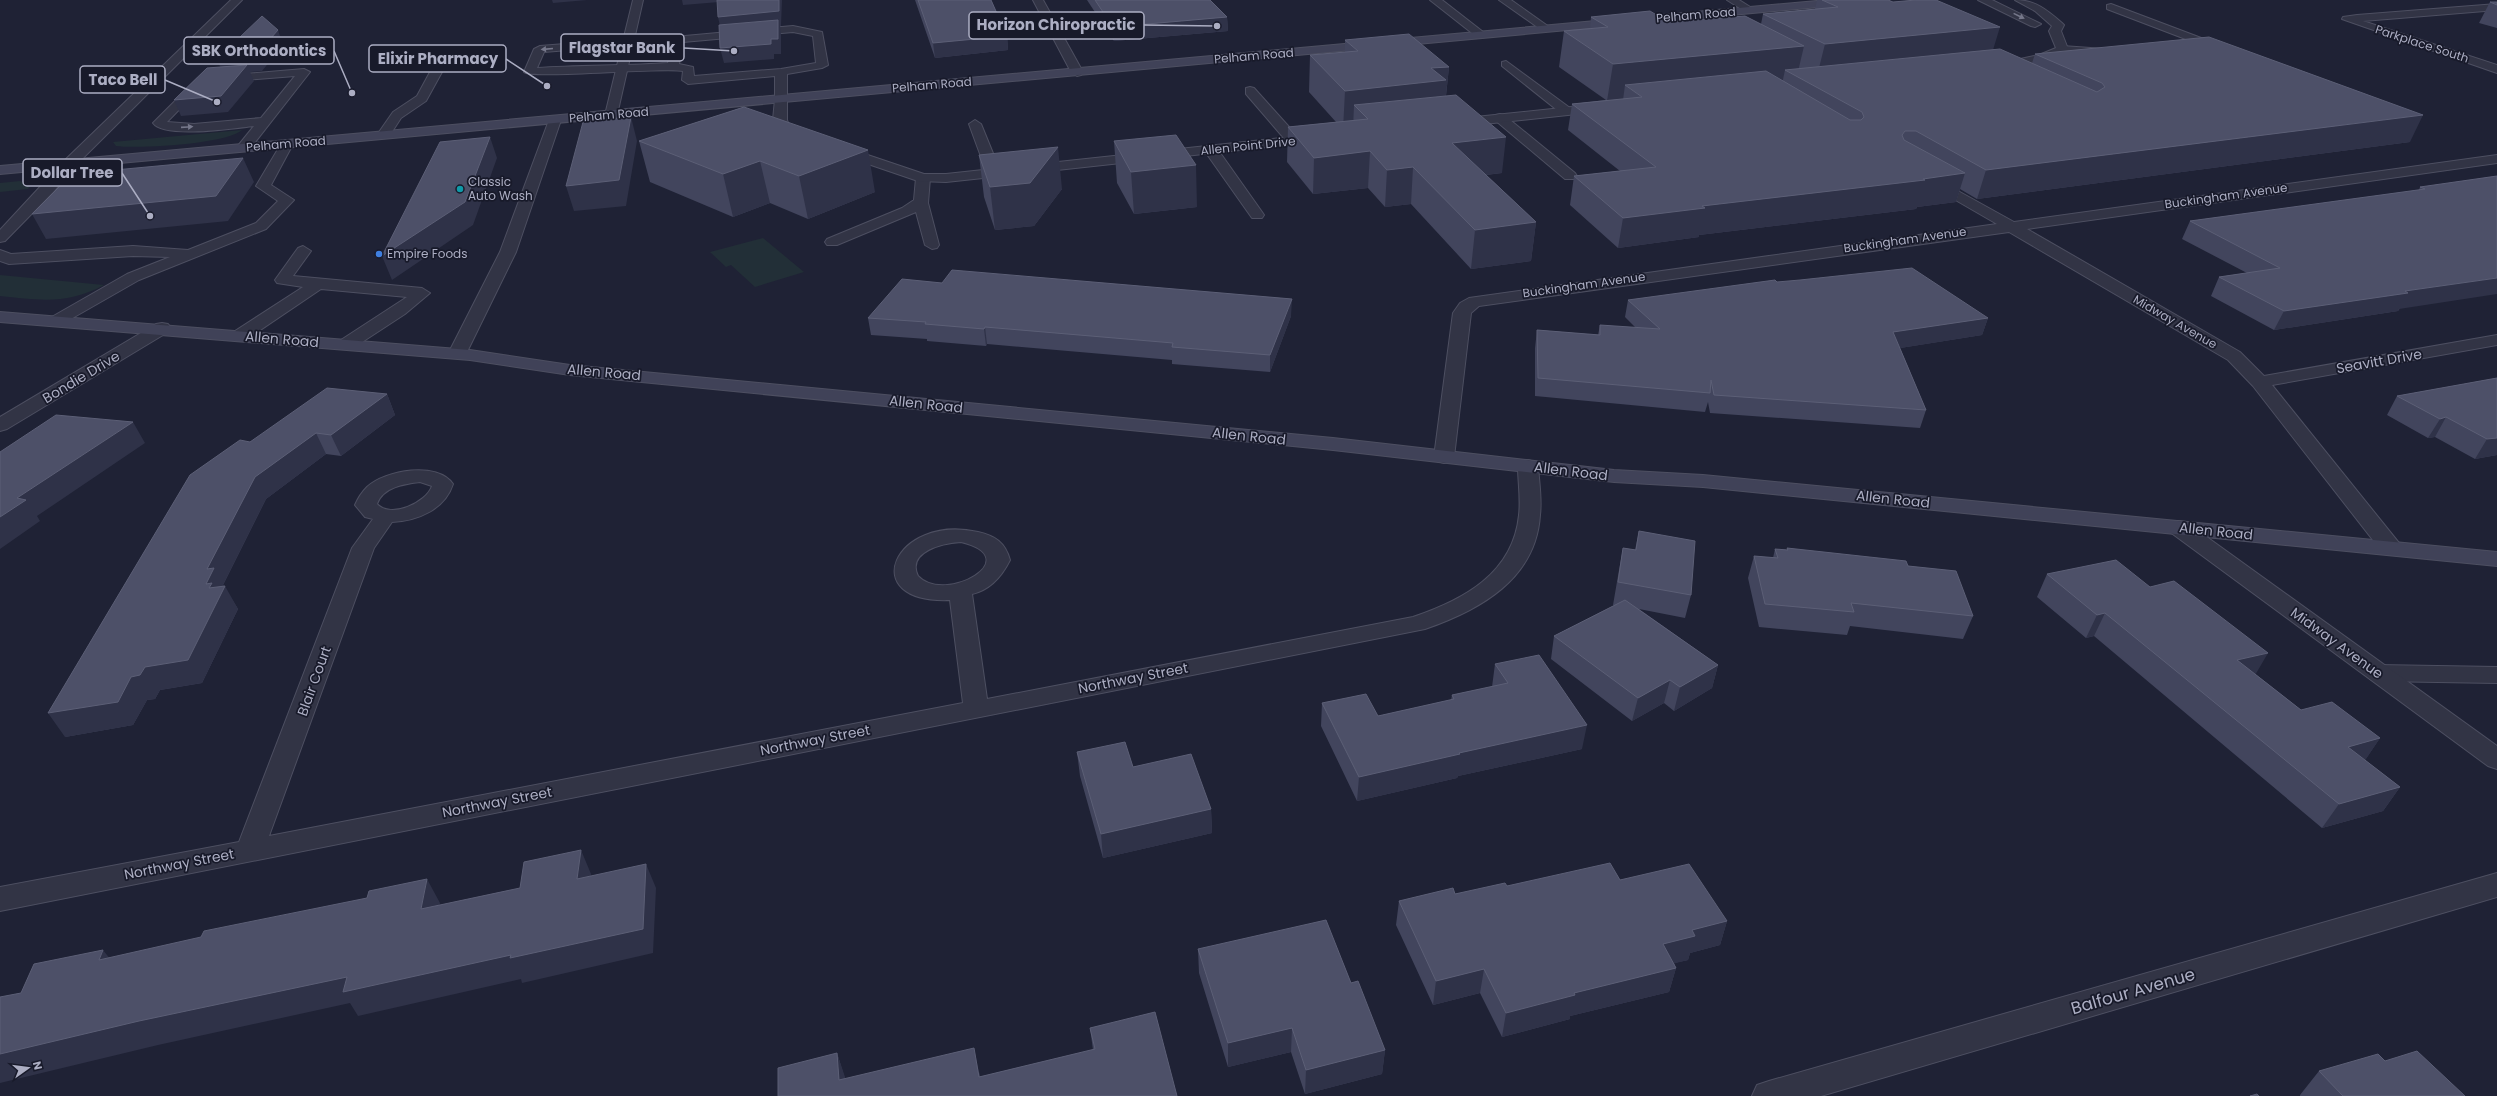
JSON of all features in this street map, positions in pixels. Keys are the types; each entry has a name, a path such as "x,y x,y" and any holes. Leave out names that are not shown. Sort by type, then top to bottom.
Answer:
{"main road":[{"name":"Pelham Road","path":"0,170 1547,29 1833,1 1863,0"},
{"name":"Allen Road","path":"0,317 162,328 457,354 570,370 1325,443 1614,476 1703,481 2497,559"}],"street":[{"path":"69,164 237,0"},
{"path":"611,115 638,0"},
{"path":"1038,0 1077,72"},
{"path":"1435,0 1481,35"},
{"path":"1983,0 2055,31 2062,49 2043,58 1988,68"},
{"path":"2020,0 2049,16 2058,25 2055,31"},
{"path":"2451,0 2497,5"},
{"name":"Parkplace South","path":"2480,4 2348,19 2497,69"},
{"path":"781,99 780,120 783,127 816,140"},
{"path":"1445,124 1613,106"},
{"name":"Allen Point Drive","path":"830,145 923,178 946,178 994,174 1333,136"},
{"name":"Buckingham Avenue","path":"1444,457 1462,314 1466,307 1475,302 2497,159"},
{"name":"Midway Avenue","path":"1915,171 2234,356 2260,382 2391,548"},
{"name":"Bondie Drive","path":"0,425 162,328"},
{"name":"Seavitt Drive","path":"2260,382 2497,340"},
{"name":"Northway Street","path":"0,899 976,708 1417,624 1449,614 1483,595 1500,581 1513,565 1522,548 1529,520 1528,466"},
{"name":"Blair Court","path":"250,850 363,548 386,516"},
{"name":"Midway Avenue","path":"2178,527 2497,759"},
{"path":"960,591 976,708"},
{"name":"Balfour Avenue","path":"1769,1096 2497,885"}],"lane":[{"path":"1504,0 1547,29"},
{"path":"1732,0 1750,10"},
{"path":"2111,7 2232,52"},
{"path":"628,42 540,49 530,72 568,69 621,70 673,66 689,69 688,80 781,72 822,65 818,34 793,29 678,39 673,66"},
{"path":"2173,45 2203,42"},
{"path":"568,69 576,46"},
{"path":"2062,49 2114,51"},
{"path":"383,135 397,115 422,98 442,61"},
{"path":"1506,64 1566,111"},
{"path":"1988,68 2013,78"},
{"path":"781,72 781,99"},
{"path":"244,148 303,74 202,80 159,123 166,127 180,128 265,121"},
{"path":"1250,91 1294,141"},
{"path":"1500,118 1570,176"},
{"path":"457,354 508,252 555,120"},
{"path":"975,124 994,174"},
{"path":"56,321 133,277 261,226 287,200 263,186 288,144"},
{"path":"1210,150 1257,215"},
{"path":"0,238 49,188 69,164"},
{"path":"923,178 920,188 921,202 932,245"},
{"path":"832,242 907,211 921,202"},
{"path":"0,255 9,259 133,251 192,253"},
{"path":"303,251 283,280 422,293 399,311 347,344"},
{"path":"241,335 318,284"},
{"path":"2378,673 2497,675"}],"shaded area":[{"path":"242,130 233,135 219,139 162,146 127,147 116,146 113,142"},
{"path":"20,181 31,185 28,189 0,192 0,183"},
{"path":"763,238 804,272 755,287 731,265 726,267 710,252"},
{"path":"0,275 104,285 78,296 53,300 41,300 0,296"}],"building":[{"path":"717,0 779,0 779,11 718,17"},
{"path":"918,0 991,0 1007,36 933,43"},
{"path":"1095,0 1210,0 1227,17 1113,27"},
{"path":"1822,0 1888,0 1893,2 1936,0 2000,27 1825,44 1763,14 1838,7"},
{"path":"2490,2 2497,2 2497,5"},
{"path":"1650,11 1668,22 1745,16 1804,46 1613,64 1564,31 1608,27 1591,17"},
{"path":"262,16 278,30 255,56 217,59"},
{"path":"778,20 778,39 771,39 771,44 720,48 719,25"},
{"path":"1409,34 1449,67 1431,68 1446,80 1345,91 1310,55 1358,51 1345,40"},
{"path":"2209,37 2423,115 1986,170 1916,131 1905,131 1902,135 1904,140 1965,173 1923,179 1925,180 1702,206 1705,208 1623,218 1574,176 1656,167 1572,104 1642,97 1625,85 1766,71 1850,120 1861,120 1864,117 1862,112 1785,70 2000,49 2097,92 2105,87 2102,83 2035,54"},
{"path":"247,65 221,96 174,100 207,68"},
{"path":"1456,95 1506,137 1452,143 1536,222 1475,230 1413,167 1387,170 1370,151 1314,158 1288,127 1368,119 1354,105"},
{"path":"744,107 868,150 799,176 760,161 723,174 639,141"},
{"path":"631,117 619,180 566,186 583,122"},
{"path":"1176,135 1196,165 1131,172 1114,141"},
{"path":"490,137 465,202 382,256 440,142"},
{"path":"1058,147 1030,183 990,187 979,155"},
{"path":"243,158 216,196 32,214 72,174"},
{"path":"2497,176 2497,278 2405,291 2408,293 2284,311 2219,277 2280,268 2190,221 2425,189 2420,187"},
{"path":"1912,268 1988,318 1893,332 1926,410 1714,395 1711,380 1710,393 1538,378 1537,330 1600,335 1600,325 1660,329 1628,300 1775,280 1777,282 1800,280"},
{"path":"952,270 1292,299 1270,355 1172,347 1173,343 985,327 984,329 925,324 926,322 868,318 902,279 942,283"},
{"path":"2497,378 2497,438 2487,439 2446,417 2440,419 2397,396"},
{"path":"327,388 387,394 331,435 316,433 255,477 207,569 214,568 206,584 212,583 209,588 225,586 188,660 145,667 140,675 131,677 118,702 48,713 190,475 240,440 250,442"},
{"path":"56,415 133,422 17,498 26,500 0,517 0,452"},
{"path":"1639,531 1695,541 1691,595 1618,582 1623,548 1636,550"},
{"path":"1787,548 1906,561 1908,566 1956,571 1973,616 1851,603 1854,612 1765,604 1754,556 1778,558 1775,549 1788,550"},
{"path":"2116,560 2150,587 2174,581 2268,653 2237,660 2301,710 2332,702 2380,738 2348,747 2400,787 2339,804 2105,613 2097,615 2047,574"},
{"path":"1625,600 1718,665 1680,687 1670,680 1638,698 1554,636"},
{"path":"1539,655 1587,725 1359,777 1322,703 1366,694 1378,716 1454,699 1452,695 1508,683 1495,664"},
{"path":"1125,742 1133,767 1191,754 1211,809 1101,834 1077,752"},
{"path":"581,850 577,879 646,864 643,929 510,958 511,955 343,992 347,977 139,1021 0,1054 0,997 21,993 34,964 103,950 99,960 201,937 204,931 367,898 369,891 427,879 421,909 520,888 524,862"},
{"path":"1610,863 1620,880 1689,864 1727,921 1692,930 1695,936 1663,944 1676,968 1574,993 1575,995 1506,1013 1484,969 1436,981 1399,901 1453,888 1455,894 1505,883 1507,886"},
{"path":"1326,920 1351,983 1358,981 1385,1050 1306,1070 1292,1028 1228,1043 1198,949"},
{"path":"1155,1012 1177,1096 778,1096 778,1068 837,1053 839,1080 974,1048 979,1077 1095,1049 1090,1028"},
{"path":"2417,1051 2465,1096 2343,1096 2319,1071 2378,1054 2385,1061"}],"place":[{"name":"Horizon Chiropractic","path":"1217,26"},
{"name":"Flagstar Bank","path":"734,51"},
{"name":"Elixir Pharmacy","path":"547,86"},
{"name":"SBK Orthodontics","path":"352,93"},
{"name":"Taco Bell","path":"217,102"},
{"name":"Classic Auto Wash","path":"460,189"},
{"name":"Dollar Tree","path":"150,216"},
{"name":"Empire Foods","path":"379,254"}]}
